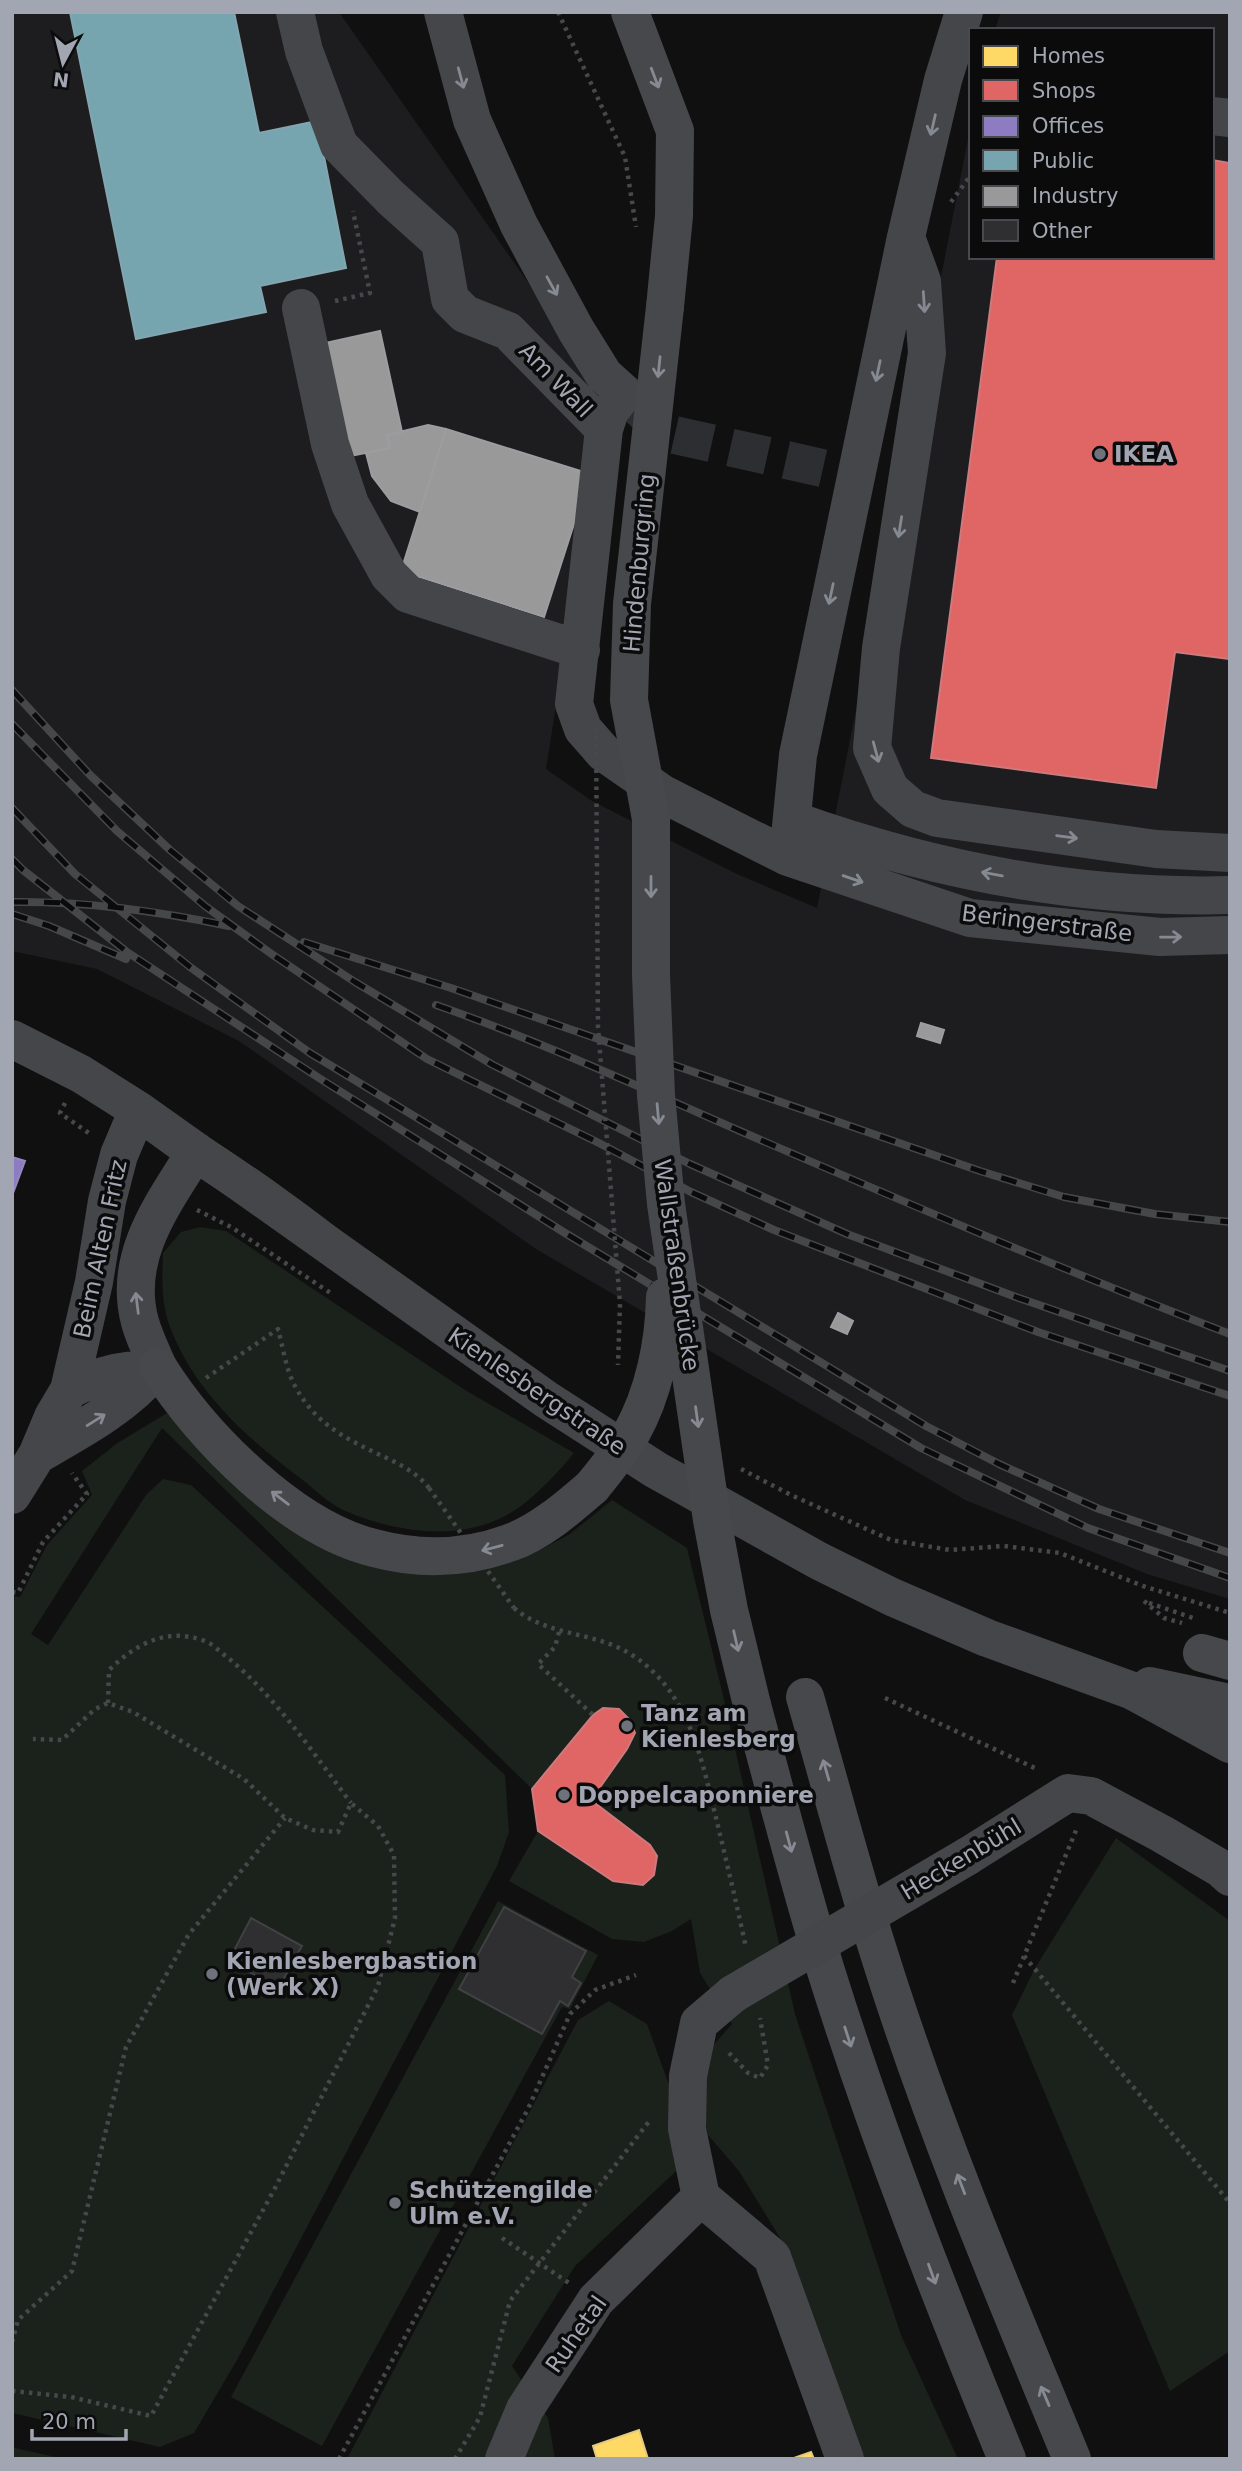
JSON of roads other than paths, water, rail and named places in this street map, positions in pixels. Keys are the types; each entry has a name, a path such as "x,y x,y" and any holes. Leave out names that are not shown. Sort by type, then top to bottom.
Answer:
{"highway":[{"name":"Hindenburgring","path":"630,12 675,131 674,216 632,604 629,699 651,819"},
{"name":"Wallstraßenbrücke","path":"651,819 651,975 656,1096 666,1204 712,1520 729,1610 752,1705 813,1926 867,2093 943,2304 1007,2459"},
{"path":"158,1367 177,1397 221,1447 295,1509 331,1531 372,1548 429,1557 468,1555 512,1543 553,1519 592,1487 632,1432 654,1377 664,1324 666,1204"},
{"path":"805,1697 877,1948 923,2084 998,2281 1072,2459"}],"street":[{"name":"Am Wall","path":"295,12 304,51 339,145 391,198 440,242 450,299 465,314 508,331 604,429"},
{"path":"443,12 472,120 519,225 576,330 604,375 624,393 610,411 604,429 574,704 583,729 604,753 663,794 790,838 798,755 843,475 906,237 957,82 964,12"},
{"path":"906,237 922,281 927,353 881,648 873,736 872,748 890,789 913,809 937,818 1156,849 1230,853"},
{"path":"301,307 330,444 350,503 389,575 408,594 581,650"},
{"name":"Beringerstraße","path":"790,838 853,842 921,861 1074,888 1180,897 1230,895"},
{"name":"Beringerstraße","path":"790,838 970,918 1160,937 1230,935"},
{"name":"Kienlesbergstraße","path":"12,1039 81,1074 138,1110 547,1400 677,1482 819,1561 892,1597 1022,1652 1133,1691 1230,1744"},
{"name":"Beim Alten Fritz","path":"12,1495 37,1455 53,1417 69,1390 94,1282 107,1201 119,1155 138,1110"},
{"path":"69,1390 92,1378 114,1372 158,1367 139,1321 135,1287 141,1248 170,1191 196,1151"},
{"name":"Beim Alten Fritz","path":"37,1455 117,1407 147,1381 158,1367"},
{"name":"Kienlesbergstraße","path":"1098,1679 1160,1688 1230,1703"},
{"path":"1168,1709 1230,1723"},
{"name":"Heckenbühl","path":"701,2197 687,2129 688,2088 699,2023 745,2000 968,1856 1079,1794 1162,1834 1220,1868 1230,1877"},
{"path":"701,2197 772,2257 845,2459"},
{"name":"Ruhetal","path":"504,2459 524,2409 596,2300 701,2197"}],"tunnel":[{"path":"631,400 666,433 831,470"}],"tram line":[{"path":"12,1027 119,1084 257,1170 475,1339 566,1404 631,1447 767,1526 837,1563 981,1627 1119,1677 1230,1706"},
{"path":"12,1049 74,1087 186,1168 395,1305 597,1443 713,1513 855,1589 921,1619 1019,1660 1169,1709"}],"railway":[{"path":"12,690 90,775 170,850 238,906 355,982 493,1065 690,1164 847,1234 1016,1297 1230,1371"},
{"path":"12,724 117,831 205,906 427,1059 599,1143 691,1192 774,1230 1038,1332 1230,1396"},
{"path":"12,808 75,874 190,967 310,1053 926,1426 999,1464 1099,1509 1230,1553"},
{"path":"12,859 127,952 319,1078 565,1233 921,1448 1088,1528 1230,1578"},
{"path":"12,902 121,908 229,926"},
{"path":"12,914 49,926 126,959"},
{"path":"304,942 451,988 980,1171 1064,1197 1155,1214 1230,1222"},
{"path":"436,1005 551,1049 984,1235 1230,1334"}],"place":[{"name":"IKEA","path":"1100,454"},
{"name":"Tanz am Kienlesberg","path":"627,1726"},
{"name":"Doppelcaponniere","path":"564,1795"},
{"name":"Kienlesbergbastion (Werk X)","path":"212,1974"},
{"name":"Schützengilde Ulm e.V.","path":"395,2203"}]}
